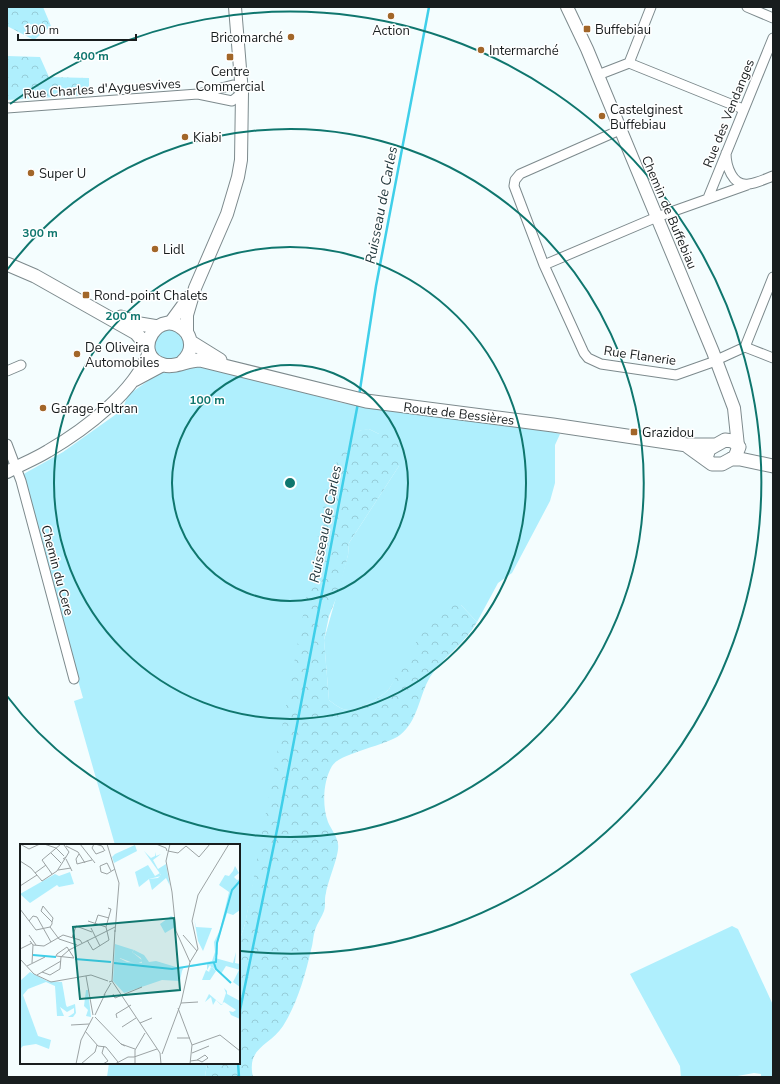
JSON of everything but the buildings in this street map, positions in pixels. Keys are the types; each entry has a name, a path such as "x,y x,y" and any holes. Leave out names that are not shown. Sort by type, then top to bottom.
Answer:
{"main road":[{"name":"Route de Bessières","path":"7,258 24,267 36,276"},
{"name":"Route de Bessières","path":"7,264 36,276 136,333 148,349 153,359 163,365 173,366 182,362 200,360 234,367 366,401 553,425 687,445 733,441 738,447 768,465"},
{"name":"Route de Bessières","path":"75,298 140,324 180,326 189,338 234,367"},
{"path":"148,349 150,335 164,325"},
{"path":"182,362 190,351 189,338"},
{"path":"706,458 709,449 720,443"},
{"name":"Route de Bessières","path":"687,445 706,458 709,463 715,465 740,459 768,465"},
{"path":"731,460 737,454 738,447"}],"street":[{"path":"189,338 187,315 195,288 220,234 238,177 241,160 231,7"},
{"path":"235,7 236,93"},
{"name":"Chemin de Buffebiau","path":"567,7 576,22 716,360 735,415 738,447"},
{"name":"Chemin de Buffebiau","path":"575,7 576,22"},
{"path":"629,63 651,7"},
{"path":"747,7 773,18"},
{"name":"Rue des Vendanges","path":"708,198 773,38"},
{"path":"598,75 629,63 743,109"},
{"name":"Rue Charles d'Ayguesvives","path":"198,94 236,93"},
{"name":"Rue Charles d'Ayguesvives","path":"7,108 198,94 236,93"},
{"name":"Rue Flanerie","path":"620,130 520,174 515,180 514,186 544,265 584,353 594,361 676,375 745,347"},
{"path":"726,152 726,162 732,176 736,181 748,185"},
{"path":"544,265 657,217 773,176"},
{"path":"773,277 745,347 773,358"},
{"path":"164,325 195,288"},
{"path":"134,380 148,349"},
{"path":"7,370 21,365"},
{"path":"12,470 47,452 73,435 106,408 134,380 163,365"},
{"path":"720,443 729,435 735,415"},
{"name":"Chemin du Cere","path":"7,444 12,470 74,680"}],"green space":[{"path":"7,7 43,7 51,26 34,40 7,26"},
{"path":"7,56 40,57 49,77 89,78 89,95 7,100"},
{"path":"167,328 181,332 186,346 178,359 164,361 153,351 155,336"},
{"path":"199,363 342,403 545,430 560,434 555,445 555,483 550,501 512,573 498,583 477,622 461,605 427,628 389,689 377,699 366,705 356,709 345,710 329,700 324,640 348,555 349,543 399,466 390,434 379,434 369,429 359,431 351,439 339,459 245,924 240,939 240,844 115,844 74,701 83,698 20,476 63,452 122,410 128,395 159,373 177,372"},
{"path":"369,429 379,434 390,434 400,448 401,456 399,466 349,543 348,555 339,591 329,616 324,640 329,700 342,709 351,710 366,705 386,692 424,631 441,611 451,603 461,605 477,622 472,630 430,677 426,684 415,716 400,735 384,743 344,757 332,766 325,786 324,801 326,816 336,838 338,848 336,860 325,895 324,911 315,930 312,948 300,990 283,1026 278,1033 256,1053 253,1059 252,1067 253,1077 205,1077 207,1064 240,1064 240,939 245,924 326,493 334,469 342,452 352,437 357,432"},
{"path":"732,926 738,929 773,1005 773,1077 761,1077 761,1074 754,1073 732,1077 681,1077 680,1066 630,974"},
{"path":"109,1064 207,1064 205,1077 107,1077"}],"waterway":[{"name":"Ruisseau de Carles","path":"359,396 376,286 429,7"},
{"name":"Ruisseau de Carles","path":"240,1010 278,825 358,403"},
{"name":"Ruisseau de Carles","path":"238,1064 239,1077"}],"place":[{"name":"Action","path":"391,16"},
{"name":"Buffebiau","path":"587,29"},
{"name":"Bricomarché","path":"291,37"},
{"name":"Intermarché","path":"481,50"},
{"name":"Centre Commercial","path":"230,57"},
{"name":"Castelginest Buffebiau","path":"602,116"},
{"name":"Kiabi","path":"185,137"},
{"name":"Super U","path":"31,173"},
{"name":"Lidl","path":"155,249"},
{"name":"Rond-point Chalets","path":"86,295"},
{"name":"De Oliveira Automobiles","path":"77,354"},
{"name":"Garage Foltran","path":"43,408"},
{"name":"Grazidou","path":"634,432"}]}
